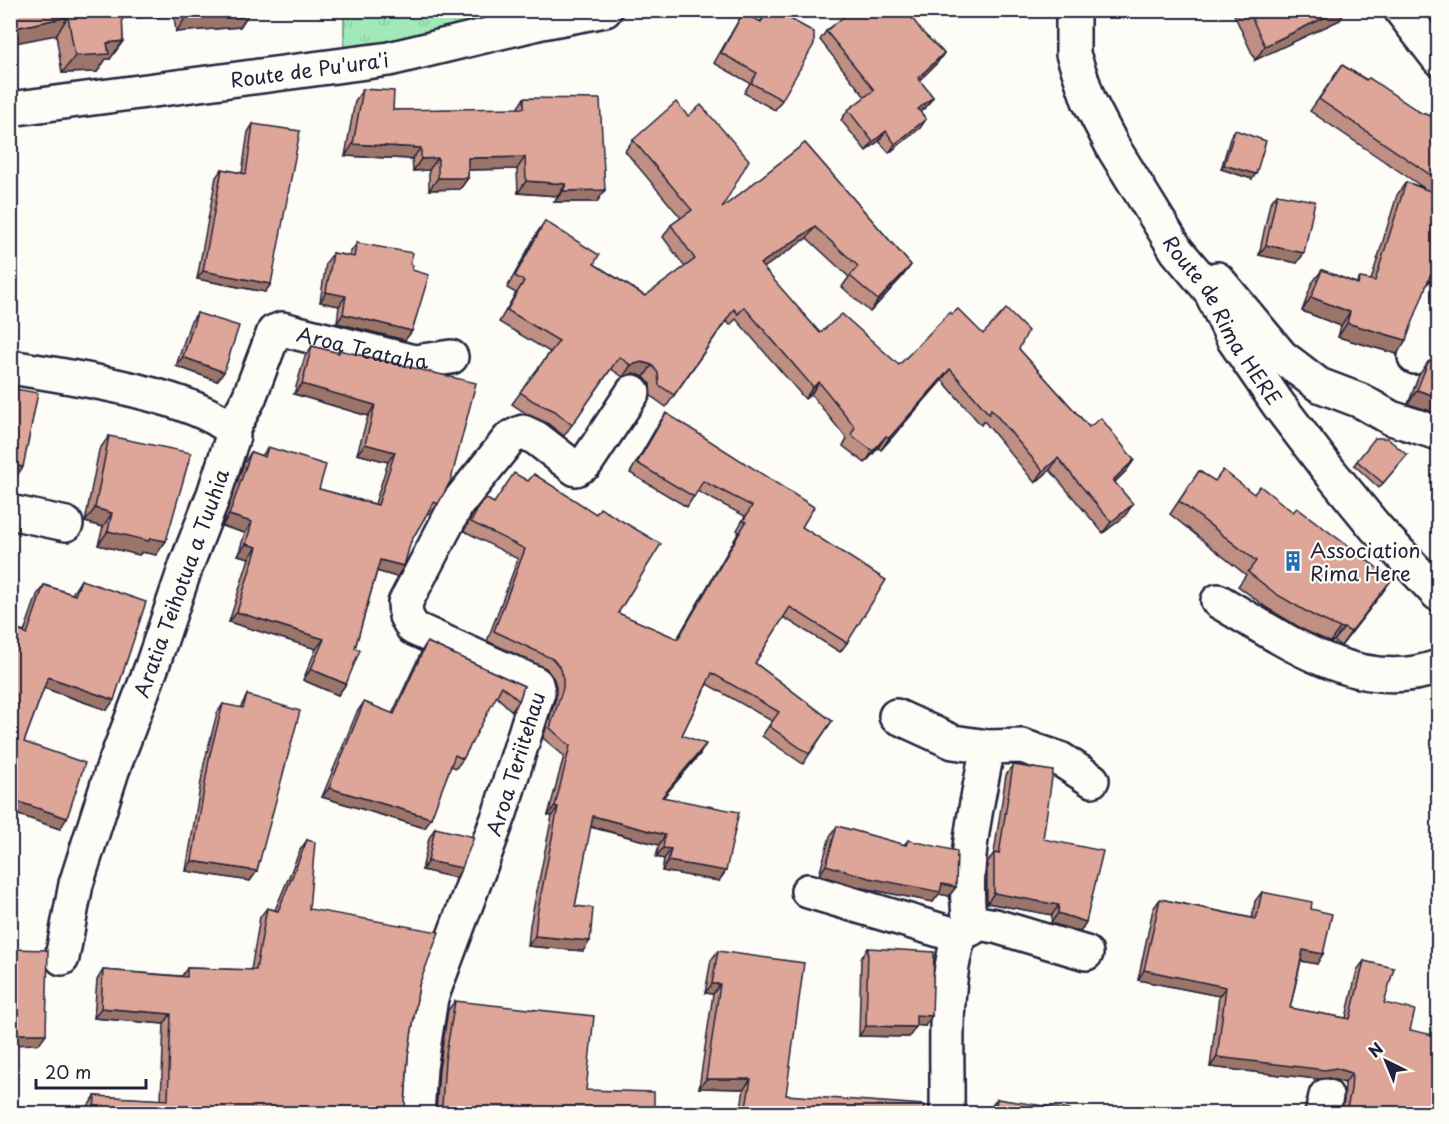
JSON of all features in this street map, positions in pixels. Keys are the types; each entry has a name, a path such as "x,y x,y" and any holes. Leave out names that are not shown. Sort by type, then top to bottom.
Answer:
{"street":[{"name":"Route de Pu'ura'i","path":"10,109 389,59 542,22 604,10"},
{"name":"Route de Rima HERE","path":"1073,10 1072,54 1089,101 1114,149 1177,251 1210,290 1234,340 1312,449 1376,528 1438,594"},
{"path":"1401,10 1438,58"},
{"path":"1177,251 1202,263 1248,314 1281,356 1319,384 1361,401 1391,418 1438,433"},
{"path":"1415,357 1438,297"},
{"name":"Aroa Teataha","path":"232,430 249,398 274,332 282,329 414,363 451,357"},
{"path":"10,367 168,399 210,416 232,430"},
{"name":"Aroa Teriitehau","path":"417,1113 420,1068 431,998 500,813 533,714 538,692 533,682 413,628 406,616 405,603 457,504 510,438 522,432 536,438 576,469 586,463 633,392"},
{"name":"Aratia Teihotua a Tuuhia","path":"62,958 76,884 112,771 230,450 232,430"},
{"path":"10,512 66,524"},
{"path":"1218,601 1310,654 1351,669 1381,676 1419,675 1438,667"},
{"path":"896,716 953,742 988,747 1022,746 1060,759 1092,780"},
{"path":"947,1113 948,987 952,959 965,933 973,827 988,747"},
{"path":"808,891 965,933"},
{"path":"965,933 978,923 1086,952"}],"green space":[{"path":"344,11 543,11 344,65"}],"building":[{"path":"10,10 122,10 123,41 107,43 109,54 75,56 68,17 10,29"},
{"path":"188,10 232,10 188,14"},
{"path":"768,10 774,10 814,32 814,44 782,100 751,83 757,73 721,53 743,13 761,22"},
{"path":"852,10 906,10 924,34 944,53 918,78 933,97 918,109 926,119 895,144 886,131 873,142 848,110 874,90 826,31"},
{"path":"1248,10 1340,10 1265,46"},
{"path":"1342,65 1366,80 1369,78 1421,113 1438,118 1438,180 1319,99"},
{"path":"363,89 394,91 393,110 524,108 524,98 600,99 605,190 563,191 566,184 526,181 525,157 468,158 468,178 438,178 438,158 421,159 421,148 353,144"},
{"path":"676,102 688,116 701,105 749,160 722,208 805,143 911,265 878,300 850,276 858,266 815,227 760,264 820,333 842,314 899,365 950,312 952,314 958,309 983,334 1006,309 1028,331 1019,349 1089,427 1101,418 1134,460 1113,480 1133,504 1111,522 1058,458 1043,471 991,409 989,414 950,369 889,438 886,436 873,451 851,435 855,427 819,382 813,387 744,307 738,314 734,309 674,395 659,385 658,373 652,365 642,362 631,365 619,357 572,425 555,411 520,392 559,341 507,310 524,281 515,276 545,221 599,255 594,264 645,296 695,259 671,225 692,210 633,140"},
{"path":"253,124 300,131 271,284 203,271 222,169 246,174"},
{"path":"1235,130 1266,141 1256,174 1224,165"},
{"path":"1406,182 1438,194 1438,268 1430,276 1406,340 1347,323 1350,312 1311,297 1322,270 1358,284 1360,278 1375,281"},
{"path":"1277,194 1315,201 1304,253 1266,245"},
{"path":"357,243 413,253 410,264 413,265 412,270 429,275 412,331 343,314 346,296 326,292 333,253 354,257"},
{"path":"197,313 239,326 224,372 183,357"},
{"path":"312,346 339,353 339,350 476,383 451,480 438,504 434,502 411,541 404,566 380,560 355,648 360,650 346,684 311,669 324,639 237,612 257,547 246,544 252,522 229,515 251,452 265,457 268,447 326,465 319,489 378,505 395,452 365,444 375,405 302,384"},
{"path":"1438,355 1438,397 1417,390 1428,362 1437,358"},
{"path":"10,388 38,393 23,467 10,464"},
{"path":"666,413 814,507 802,527 886,580 847,643 790,607 755,663 832,721 809,754 769,726 779,712 712,673 682,735 706,744 662,797 739,812 726,871 668,861 671,849 663,848 665,835 593,816 575,906 593,908 590,941 535,936 558,807 555,806 570,746 550,728 563,688 563,678 561,669 553,659 494,631 525,549 471,522 485,498 494,503 514,473 528,481 534,474 596,514 600,508 661,544 618,613 678,639 746,522 743,521 752,506 703,481 694,497 637,463"},
{"path":"109,436 191,453 166,541 150,538 149,541 108,531 112,513 95,508"},
{"path":"1375,438 1387,438 1407,455 1383,483 1357,461"},
{"name":"Association Rima Here","path":"1223,470 1254,494 1260,486 1293,512 1297,508 1392,579 1351,632 1314,616 1276,594 1248,572 1256,561 1179,501 1199,471 1215,481"},
{"path":"81,580 146,602 114,700 48,677 24,742 85,763 67,818 10,799 10,627 27,634 44,585 75,595"},
{"path":"427,642 524,686 519,701 502,686 463,759 455,755 431,818 329,788 364,702 394,714"},
{"path":"247,695 300,711 257,871 192,861 210,754 223,704 243,708"},
{"path":"1013,765 1053,771 1043,839 1103,851 1086,922 1058,913 1059,905 994,893 994,853 999,854"},
{"path":"837,826 906,845 908,840 957,851 956,887 942,884 940,892 869,878 826,865"},
{"path":"435,828 474,837 462,868 428,861"},
{"path":"307,840 315,842 309,909 439,932 419,985 408,1056 405,1104 408,1113 94,1113 95,1096 168,1100 171,1014 101,1008 103,970 187,977 187,968 256,970 267,908 278,911"},
{"path":"1262,892 1312,902 1311,909 1332,914 1323,954 1303,950 1290,1008 1350,1019 1364,961 1394,968 1384,1003 1415,1010 1410,1030 1438,1036 1438,1113 1344,1113 1351,1090 1352,1073 1336,1068 1325,1070 1217,1057 1226,987 1144,970 1160,899 1256,919"},
{"path":"868,948 934,952 932,1016 916,1015 916,1027 866,1026"},
{"path":"10,949 48,950 46,1034 10,1034"},
{"path":"718,951 804,963 786,1095 924,1105 923,1113 745,1113 751,1079 706,1079 720,984 712,984"},
{"path":"455,1001 594,1016 586,1090 654,1092 654,1113 440,1113 445,1060"},
{"path":"10,1038 15,1113 10,1113"},
{"path":"997,1099 1071,1110 1070,1113 995,1113"}],"place":[{"name":"Association Rima Here","path":"1293,561"}]}
